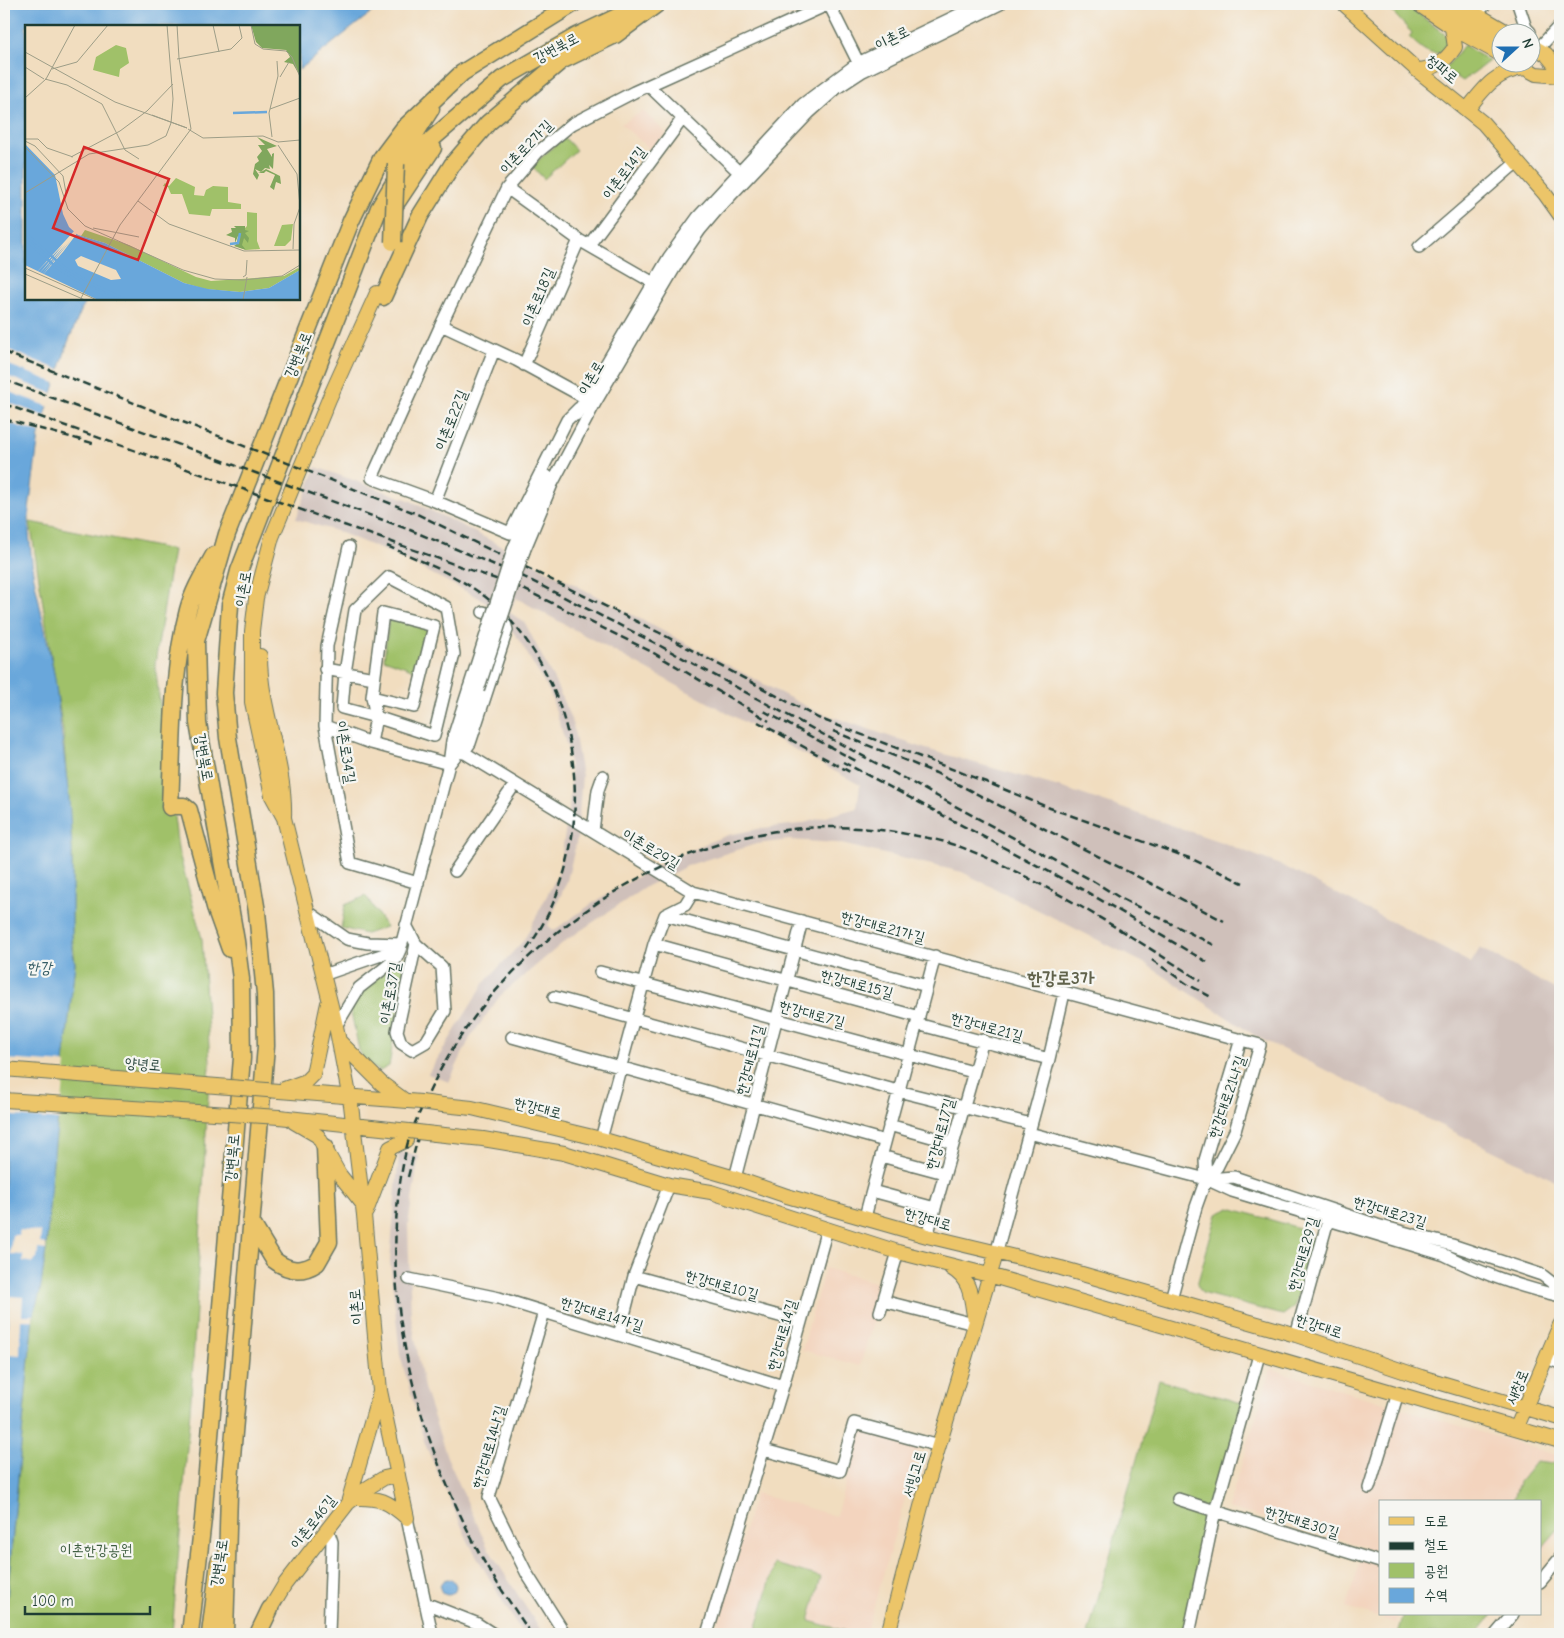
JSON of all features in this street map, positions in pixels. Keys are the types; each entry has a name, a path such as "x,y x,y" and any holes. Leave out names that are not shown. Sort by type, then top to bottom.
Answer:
{"highway":[{"name":"강변북로","path":"190,1634 203,1519 242,1058 241,979 198,723 196,641 227,534 351,221 382,157 403,129 462,73 572,4"},
{"name":"강변북로","path":"210,1634 229,1492 266,1046 265,994 257,912 228,738 224,693 230,605 239,571 357,266 413,177 451,123 502,79 533,60 644,4"},
{"path":"380,295 420,216 452,165 488,123 561,61 615,35 657,4"},
{"path":"380,295 393,242 396,164 418,132 438,96"},
{"path":"227,534 200,580 188,609 183,634 176,684 173,807 184,806 189,810 215,907 241,979"},
{"path":"251,1222 274,1260 279,1264 297,1270 317,1263 329,1242 325,1147"},
{"name":"강변북로","path":"225,1634 229,1492"},
{"path":"258,1634 270,1609"},
{"path":"265,1634 270,1609"}],"main road":[{"name":"청파로","path":"1344,4 1417,70 1483,123 1560,214"},
{"path":"1418,4 1452,28 1492,50"},
{"path":"1436,4 1481,9 1496,22"},
{"path":"1452,7 1492,31"},
{"path":"1452,7 1492,37"},
{"path":"1417,70 1431,69 1448,57 1455,47 1452,28"},
{"path":"1542,54 1546,54 1560,73"},
{"path":"1467,110 1480,94 1500,74 1504,72"},
{"path":"1535,72 1536,74 1560,73"},
{"name":"이촌로","path":"380,295 282,534 263,601 260,633 260,672 284,795 284,818 336,1026 349,1096 364,1210 380,1391 407,1518"},
{"path":"279,1091 306,1081 313,1074 321,1045 329,997"},
{"path":"339,1041 381,1084 404,1100"},
{"name":"양녕로","path":"4,1069 279,1091"},
{"name":"한강대로","path":"279,1091 404,1100 472,1108 602,1139 735,1178 787,1196 927,1236 1061,1268 1296,1335 1525,1409 1560,1418"},
{"path":"4,1100 280,1117 353,1124 407,1136 432,1133 483,1139 564,1153 669,1185 711,1192 898,1252 989,1275 1560,1441"},
{"path":"280,1117 312,1131 325,1147 339,1174 364,1210"},
{"path":"364,1210 390,1148 407,1136"},
{"name":"서빙고로","path":"888,1634 974,1322 996,1254"},
{"path":"939,1262 958,1272 970,1287 974,1322"},
{"name":"새창로","path":"1517,1428 1560,1325"},
{"path":"380,1391 367,1431 364,1453 351,1501 370,1498 387,1501 407,1518"},
{"name":"이촌로46길","path":"270,1609 285,1584 351,1501 377,1482 398,1474"}],"street":[{"path":"829,4 861,67"},
{"name":"이촌로2가길","path":"372,478 441,325 507,188 538,152 564,129 649,86 829,4"},
{"path":"1518,4 1524,22"},
{"name":"이촌로","path":"402,944 449,764 452,741 474,689 519,549 586,403 698,217 861,67 990,5"},
{"path":"1542,44 1560,25"},
{"path":"649,86 742,175"},
{"name":"이촌로14길","path":"584,242 683,118"},
{"path":"1419,247 1517,162"},
{"path":"507,188 584,242 658,285"},
{"name":"이촌로18길","path":"524,366 584,242"},
{"path":"441,325 524,366 586,403"},
{"name":"이촌로22길","path":"435,501 494,350"},
{"name":"이촌로","path":"372,478 435,501 510,533 568,420 586,403"},
{"name":"이촌로","path":"519,549 552,484 586,403"},
{"name":"이촌로34길","path":"349,547 327,646 325,726 350,863 418,883"},
{"path":"389,577 446,607 454,654 434,736 376,717 342,708 344,672 355,610 389,577"},
{"path":"462,752 470,744 507,630 504,619 483,612"},
{"path":"372,697 414,707 434,626 383,613 372,697 376,717 372,743"},
{"path":"325,669 374,678"},
{"name":"이촌로","path":"449,764 462,752 474,689"},
{"path":"325,726 372,743 449,764"},
{"name":"이촌로29길","path":"462,752 693,892"},
{"path":"594,831 598,790 603,776"},
{"path":"455,871 515,784"},
{"path":"602,1139 654,944 665,915 685,905 693,892"},
{"name":"한강대로21가길","path":"693,892 935,956 1064,993"},
{"path":"307,911 347,939 368,943 402,944"},
{"path":"665,915 927,986"},
{"name":"한강대로11길","path":"735,1178 802,921"},
{"path":"406,925 416,944"},
{"path":"323,975 387,953 402,944"},
{"path":"336,1026 359,988 396,959 402,944"},
{"name":"이촌로37길","path":"416,944 442,967 444,1011 426,1042 412,1050 402,1043 397,1032 416,944"},
{"name":"한강대로7길","path":"654,944 787,981"},
{"path":"865,1217 907,1054 935,956"},
{"name":"한강대로7길","path":"600,972 973,1072"},
{"name":"한강대로15길","path":"787,981 918,1020"},
{"path":"996,1254 1049,1059 1064,993"},
{"name":"한강대로21나길","path":"1064,993 1260,1045 1235,1131 1217,1167 1206,1179"},
{"path":"554,998 962,1107 1030,1129"},
{"name":"한강대로21길","path":"918,1020 1049,1059"},
{"path":"512,1037 885,1141"},
{"name":"한강대로21나길","path":"1206,1179 1205,1160 1240,1039"},
{"name":"한강대로17길","path":"927,1236 982,1040"},
{"path":"889,1124 953,1143"},
{"name":"한강대로23길","path":"1030,1129 1206,1179 1234,1177 1330,1215 1445,1255 1474,1270 1560,1296"},
{"path":"881,1156 944,1173"},
{"path":"1171,1299 1196,1207 1206,1179"},
{"path":"619,1335 634,1276 669,1185"},
{"path":"872,1191 935,1208"},
{"name":"한강대로23길","path":"1330,1215 1452,1245 1542,1275 1560,1289"},
{"name":"한강대로29길","path":"1296,1335 1330,1215"},
{"name":"한강대로14길","path":"707,1634 783,1386 827,1229"},
{"path":"898,1252 881,1307 974,1322"},
{"name":"한강대로10길","path":"634,1276 801,1322"},
{"name":"한강대로14가길","path":"409,1279 498,1298 783,1386"},
{"name":"한강대로14나길","path":"544,1312 488,1497 528,1574 565,1634"},
{"path":"1188,1634 1215,1511 1259,1355"},
{"name":"새창로","path":"1546,1358 1560,1363"},
{"path":"1369,1488 1398,1393"},
{"path":"764,1450 840,1471 854,1422 939,1446"},
{"name":"한강대로30길","path":"1178,1499 1379,1562"},
{"name":"이촌로","path":"407,1518 432,1634"},
{"path":"328,1530 332,1542 329,1634"},
{"path":"1542,1580 1560,1558"},
{"path":"1551,1570 1560,1578"},
{"path":"425,1603 476,1623 493,1634"},
{"path":"1496,1634 1511,1616"}],"shaded area":[{"path":"643,111 666,133 651,150 621,124"},
{"path":"316,467 409,500 461,525 813,710 926,749 1066,789 1224,843 1285,867 1471,963 1480,948 1560,992 1560,1183 1257,1037 1144,963 962,872 837,843 789,840 756,844 689,865 647,886 565,941 500,996 470,1038 449,1082 428,1074 485,982 524,940 558,874 569,810 571,776 567,747 550,693 518,638 485,601 395,555 339,532 296,519","holes":["516,598 860,785 857,808 800,824 763,828 728,835 707,843 652,868 593,903 553,931 548,925 567,881 577,839 582,776 573,724 556,684 525,623 509,612"]},
{"path":"399,1152 419,1156 408,1225 411,1316 424,1388 447,1457 488,1548 543,1634 523,1634 507,1609 469,1543 425,1444 400,1355 390,1261"},
{"path":"825,1268 884,1285 860,1366 802,1350"},
{"path":"1271,1369 1560,1456 1560,1533 1542,1553 1542,1500 1379,1500 1379,1616 1398,1616 1396,1623 1346,1607 1364,1546 1228,1508"},
{"path":"861,1428 920,1446 866,1634 715,1634 755,1493 836,1516"}],"green space":[{"path":"1385,4 1406,4 1447,36 1447,49 1436,54 1426,51 1409,37 1412,33"},
{"path":"1464,45 1489,61 1463,81 1445,69"},
{"path":"564,137 576,150 544,179 532,166"},
{"name":"이촌한강공원","path":"30,522 173,550 155,664 178,849 202,939 210,1061 191,1398 172,1634 4,1634 33,1315 40,1292 46,1250 51,1180 75,963 72,933 72,849 63,731"},
{"path":"389,617 428,628 420,672 384,659"},
{"path":"366,896 386,927 366,934 341,928 345,905"},
{"path":"407,955 389,1066 380,1071 366,1064 359,1050 350,1007 361,990"},
{"path":"1230,1208 1306,1230 1314,1243 1294,1307 1283,1315 1202,1293 1197,1285 1217,1214"},
{"path":"1159,1380 1242,1403 1183,1634 1088,1634"},
{"path":"1536,1461 1560,1464 1560,1527 1542,1548 1542,1500 1514,1500 1519,1482"},
{"path":"775,1564 821,1577 809,1621 845,1631 844,1634 755,1634"},
{"path":"1403,1616 1491,1616 1477,1634 1398,1634"}],"water":[{"name":"한강","path":"4,4 382,4 300,69 300,25 25,25 25,300 86,300 68,342 39,435 29,509 33,573 55,678 69,798 72,849 72,949 75,963 51,1180 46,1250 40,1292 33,1315 4,1628"},
{"path":"445,1579 451,1579 456,1584 454,1593 445,1595 440,1590 440,1584"}],"pier":[{"path":"4,348 62,371 58,384 4,363"},
{"path":"4,375 54,394 50,407 4,390"},
{"path":"4,401 47,417 42,433 4,422 4,412 10,413 4,410"},
{"path":"4,1059 66,1063 60,1120 4,1115"},
{"path":"19,1230 41,1232 40,1243 46,1244 46,1250 38,1249 37,1259 35,1259 34,1263 23,1261 23,1255 10,1254 12,1235 18,1235"},
{"path":"9,1296 23,1297 22,1315 33,1315 33,1320 21,1320 20,1355 7,1354"}],"railway":[{"path":"4,352 415,513 660,633 818,718 1050,808 1192,859 1243,883"},
{"path":"4,380 410,530 524,577 655,643 1093,881 1122,899 1214,945"},
{"path":"4,404 521,588 652,652 769,721"},
{"path":"4,419 96,444"},
{"path":"387,546 454,577 470,586 499,609 512,622 538,658 557,699 569,741 575,786 573,830 564,874 548,915 524,953"},
{"path":"764,711 856,761"},
{"path":"758,722 850,772"},
{"path":"833,731 936,773 1224,921"},
{"path":"843,762 1087,892 1207,962"},
{"path":"531,1634 478,1551 451,1494 433,1448 417,1401 406,1352 398,1303 395,1254 397,1204 406,1148 411,1133 442,1066 483,1006 507,978 561,929 621,888 654,870 722,843 791,829 827,827 863,828 901,833 940,841 990,859 1077,904 1201,981"},
{"path":"1152,960 1187,984 1213,998"},
{"path":"408,1177 419,1133"}],"district":[{"name":"한강로3가","path":"1061,978"}]}
